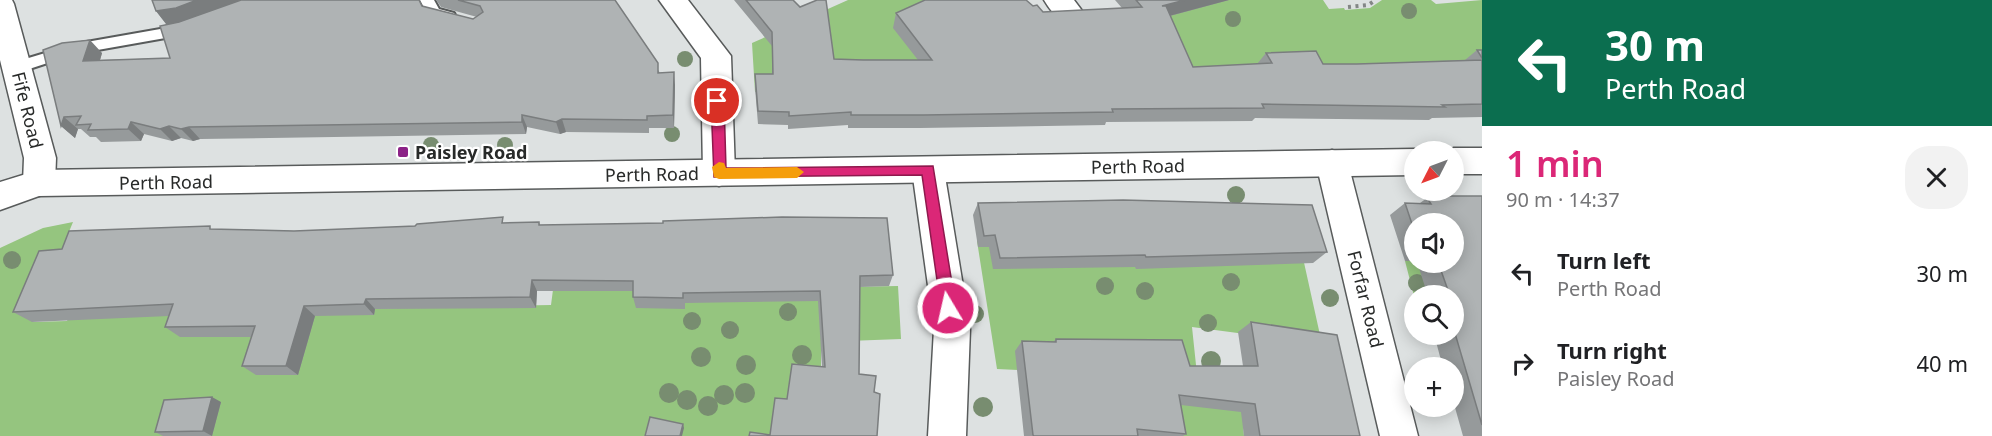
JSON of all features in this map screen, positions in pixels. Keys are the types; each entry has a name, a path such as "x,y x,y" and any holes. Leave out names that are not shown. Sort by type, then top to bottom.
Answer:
{"street":[{"path":"673,0 716,56 719,173"},
{"name":"Fife Road","path":"0,4 40,158 39,183"},
{"path":"1464,161 1482,161"},
{"name":"Perth Road","path":"0,196 39,183 1404,162"},
{"name":"Forfar Road","path":"1332,163 1399,436"},
{"path":"928,170 952,329 947,436"}],"lane":[{"path":"427,0 434,13 468,22"},
{"path":"18,67 51,55 200,24"}],"path":[{"path":"1348,7 1368,5 1376,0"}],"green space":[{"path":"848,0 951,0 1103,87 755,92 752,43"},
{"path":"1176,0 1323,0 1329,9 1344,8 1345,10 1370,8 1382,0 1431,0 1436,4 1482,0 1482,84 1112,90"},
{"path":"73,222 32,322 67,321 77,297 302,310 551,305 554,282 636,291 898,286 901,339 821,342 821,377 800,436 0,436 0,248 43,228"},
{"path":"977,241 1303,258 1322,344 1192,327 1200,403 1259,413 1243,424 1244,436 1060,436 1061,372 997,369"},
{"path":"1408,273 1447,273 1451,285 1411,285"}],"building":[{"path":"152,0 197,0 176,8 156,11"},
{"path":"241,0 419,0 422,6 473,19 483,12 480,6 458,0 615,0 658,63 658,73 674,72 673,115 647,116 647,120 562,119 556,122 522,115 522,122 189,127 181,129 169,126 160,129 131,122 128,129 88,130 91,124 76,125 81,116 64,117 61,126 43,50 62,43 90,40 83,61 170,58 160,26 179,22"},
{"path":"746,0 793,0 800,7 817,0 826,0 834,59 932,60 896,13 925,0 1026,0 1033,6 1037,5 1043,12 1142,7 1136,0 1185,0 1162,6 1166,6 1193,67 1272,63 1266,53 1316,51 1323,64 1482,60 1482,104 1442,105 1445,107 1262,104 1264,108 1112,109 1113,112 924,115 851,115 851,112 789,116 789,112 758,111 755,74 773,74 772,32"},
{"path":"1464,196 1482,196 1482,425 1464,357 1462,357 1458,345 1464,345 1464,285 1446,285 1442,273 1464,273 1464,213 1408,213 1405,203 1431,204 1429,201 1464,201"},
{"path":"1123,200 1312,205 1327,252 1000,258 995,235 984,236 978,203"},
{"path":"503,217 502,223 539,222 539,225 663,223 663,221 782,217 887,218 893,275 860,276 859,374 876,376 874,392 880,394 877,436 749,436 750,432 770,435 775,398 787,399 792,364 825,367 820,291 683,293 683,298 633,297 633,281 532,280 530,297 366,299 364,304 304,306 286,366 242,366 255,326 165,327 173,304 13,312 39,251 62,249 69,231 210,226 210,229 294,231 415,226"},
{"path":"1251,322 1337,335 1360,436 1260,436 1255,404 1179,395 1186,434 1137,429 1138,436 1033,435 1022,341 1182,340 1190,366 1258,366"},
{"path":"212,397 203,431 155,432 164,400"},
{"path":"650,417 683,424 680,436 645,436"}],"slow traffic":[{"path":"719,167 719,173 797,172"}],"place":[{"name":"Paisley Road","path":"403,152"}],"route":[{"path":"717,101 719,173 928,170 948,308"}]}
